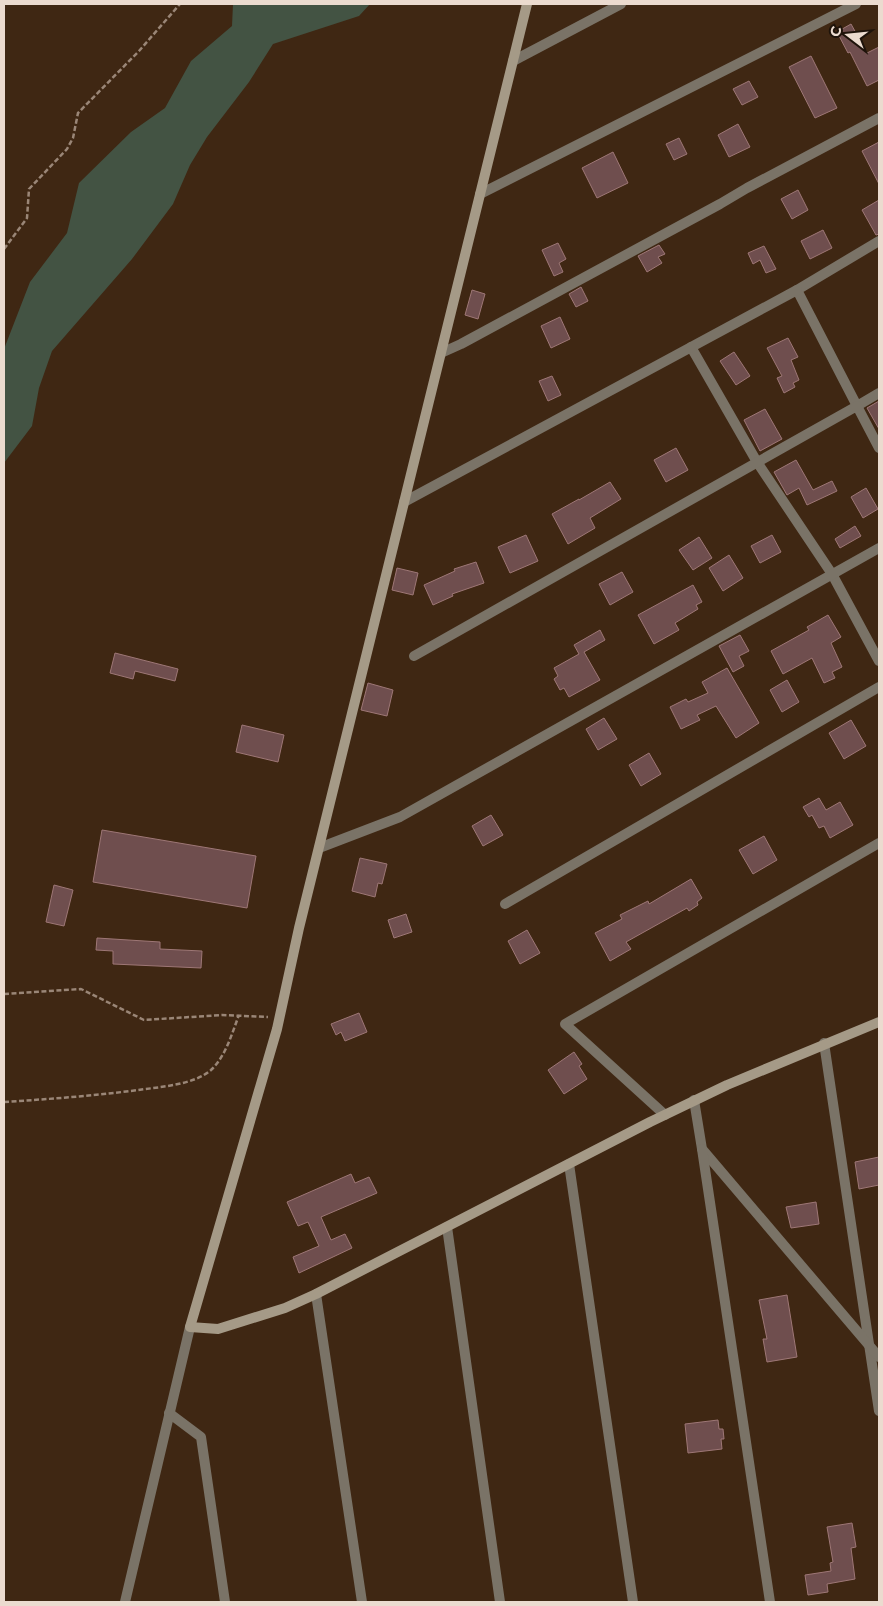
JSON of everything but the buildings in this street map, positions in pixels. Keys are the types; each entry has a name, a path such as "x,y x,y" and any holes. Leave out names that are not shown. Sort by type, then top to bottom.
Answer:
{"street":[{"path":"125,1602 190,1327 280,1018 299,928 527,4"},
{"path":"513,61 621,4"},
{"path":"480,194 856,4"},
{"path":"440,353 461,344 879,118"},
{"path":"404,502 797,290 879,241"},
{"path":"797,290 879,448"},
{"path":"691,347 758,462 832,574 879,661"},
{"path":"414,656 879,393"},
{"path":"319,848 400,817 879,548"},
{"path":"505,904 879,687"},
{"path":"665,1115 565,1024 879,842"},
{"path":"190,1327 218,1329 285,1308 316,1294 694,1100 824,1043 879,1022"},
{"path":"824,1043 879,1411"},
{"path":"694,1100 770,1602"},
{"path":"702,1149 879,1357"},
{"path":"569,1164 633,1602"},
{"path":"447,1227 500,1602"},
{"path":"316,1294 362,1602"},
{"path":"170,1413 201,1437 226,1602"}],"path":[{"path":"4,249 27,218 30,189 67,149 73,138 78,114 139,51 180,4"},
{"path":"4,994 82,989 144,1020 222,1014 280,1018"},
{"path":"4,1102 97,1095 175,1085 197,1077 211,1070 224,1053 239,1015"}],"green space":[{"path":"233,4 370,4 359,16 273,44 249,82 207,137 190,165 173,204 132,259 52,351 39,388 32,426 4,463 4,349 30,282 67,233 79,183 131,132 165,108 191,61 232,26"}]}
